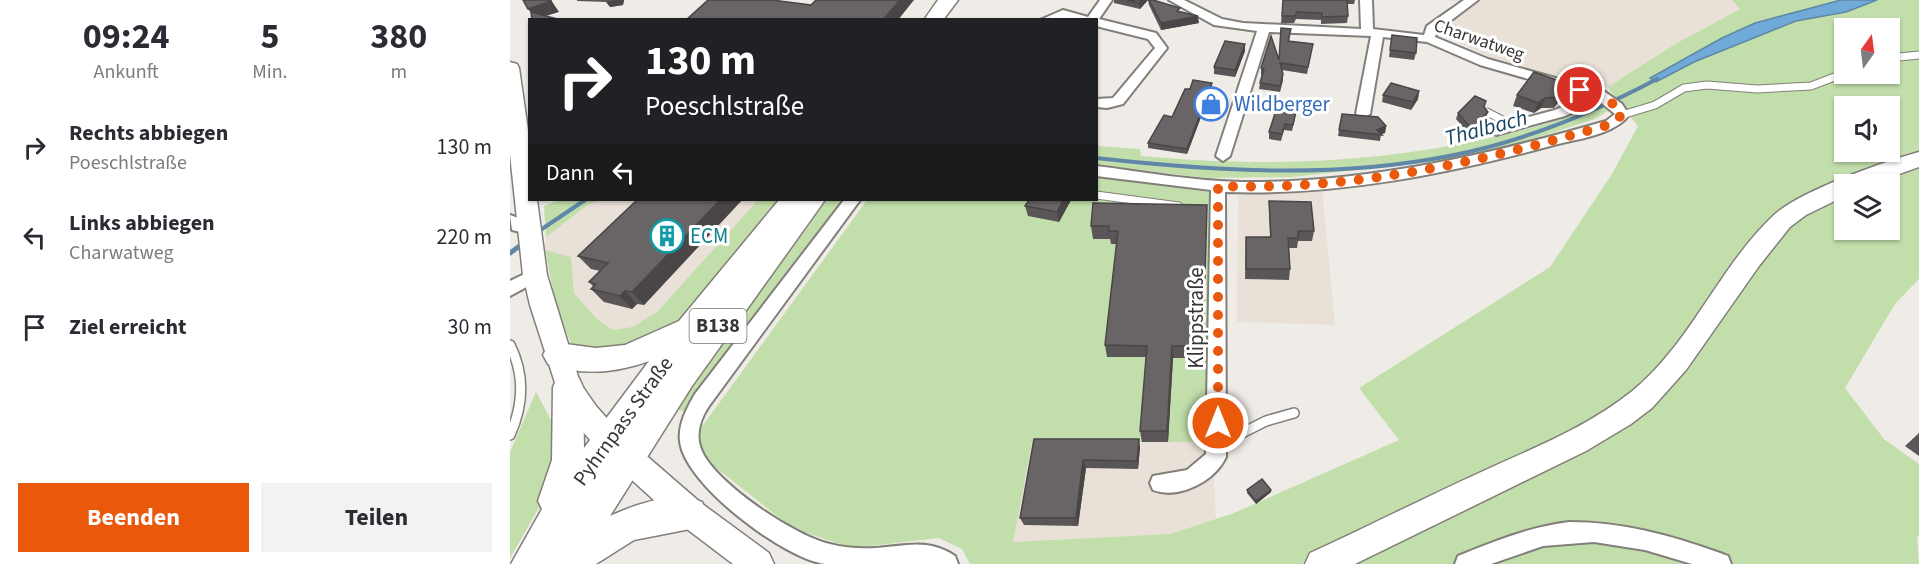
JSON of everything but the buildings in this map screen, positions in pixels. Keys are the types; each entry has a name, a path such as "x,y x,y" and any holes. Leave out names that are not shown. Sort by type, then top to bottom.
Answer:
{"main road":[{"path":"934,18 948,0"},
{"path":"951,18 964,0"},
{"path":"510,68 524,129 523,232 567,387 568,460 548,563"},
{"path":"1878,174 1919,159"},
{"path":"1321,564 1420,518 1482,485 1551,455 1596,430 1635,404 1660,381 1782,221 1798,209 1834,192"},
{"name":"Pyhrnpass Straße","path":"548,563 690,328 791,201"},
{"name":"Pyhrnpass Straße","path":"618,448 715,331 812,201"},
{"path":"558,356 589,361 615,360 640,353 690,328"},
{"path":"567,387 586,415 618,448 690,513 758,564"},
{"path":"548,563 626,524 649,517 690,513"}],"street":[{"path":"1093,18 1106,0"},
{"name":"Charwatweg","path":"1175,0 1218,22 1264,28 1372,32 1429,39 1484,62 1611,104"},
{"path":"1363,114 1372,32 1366,0"},
{"path":"1429,39 1431,29 1472,0"},
{"path":"1052,18 1063,14 1078,18"},
{"path":"1098,22 1152,36 1161,48 1118,101 1098,103"},
{"path":"1223,156 1264,28"},
{"path":"1098,171 1218,186 1317,183 1379,177 1503,155 1611,124 1611,104 1560,113 1496,130"},
{"name":"Klippstraße","path":"1160,483 1186,481 1195,477 1209,467 1216,457 1218,445 1215,207 1218,186"},
{"path":"851,201 702,400 689,428 689,441 693,456 703,471 725,492 767,525 796,543 820,553 845,558 875,559 917,554 932,555 947,564"},
{"path":"510,289 535,275"},
{"path":"1466,564 1519,542 1557,534 1596,532 1637,536 1674,546 1720,564"}],"lane":[{"path":"1900,56 1919,55"},
{"path":"1611,104 1655,105 1684,88 1707,86 1757,89 1811,86 1834,77"},
{"path":"1487,112 1514,126"},
{"path":"1098,195 1194,208"},
{"path":"510,345 515,353 523,389 522,404 510,435"},
{"path":"1218,445 1257,425 1294,413"}],"shaded area":[{"path":"1443,0 1732,0 1741,8 1675,44 1608,87 1586,84 1492,58 1445,37 1444,29 1447,22 1475,4"},
{"path":"1322,187 1335,325 1237,322 1238,191"},
{"path":"597,201 757,201 657,312 632,327 613,330 596,318 574,293 570,257 545,250 546,237 589,204"},
{"path":"1032,442 1206,442 1224,451 1214,477 1216,519 1170,534 1012,542"}],"green space":[{"path":"1732,0 1841,0 1755,23 1722,38 1651,78 1656,82 1694,62 1796,21 1846,12 1877,0 1919,0 1919,279 1895,304 1845,388 1884,439 1919,464 1919,536 1917,536 1919,564 970,564 962,549 939,538 852,548 792,528 701,456 698,432 866,201 1098,201 1098,176 1209,192 1206,442 1032,442 1013,542 1170,534 1234,513 1399,440 1359,388 1550,267 1612,174 1638,126 1608,87 1675,44 1740,9"},
{"path":"1597,104 1608,111 1595,119 1504,148 1449,160 1292,177 1207,178 1098,165 1098,146 1140,149 1141,156 1186,159 1273,162 1358,158 1445,147 1530,128"},
{"path":"556,201 597,201 589,204 546,237 544,206"},
{"path":"757,201 781,201 682,319 654,340 598,355 571,343 557,310 545,250 571,257 574,293 596,318 613,330 632,327 657,312"},
{"path":"826,201 842,201 684,411 673,409"},
{"path":"536,392 560,437 545,497 510,558 510,452"}],"water":[{"path":"1841,0 1877,0 1846,12 1796,21 1694,62 1656,82 1650,78 1722,38 1755,23"}],"waterway":[{"name":"Thalbach","path":"1098,158 1184,166 1273,170 1361,168 1405,163 1476,150 1529,135 1607,104 1657,79"},
{"name":"Thalbach","path":"536,233 584,201"},
{"name":"Thalbach","path":"510,253 525,242"}],"place":[{"name":"Wildberger","path":"1211,104"},
{"name":"ECM","path":"667,236"}],"route":[{"path":"1218,423 1218,186 1317,183 1379,177 1456,165 1562,139 1611,124 1622,115 1617,107 1600,95 1580,90"}]}
